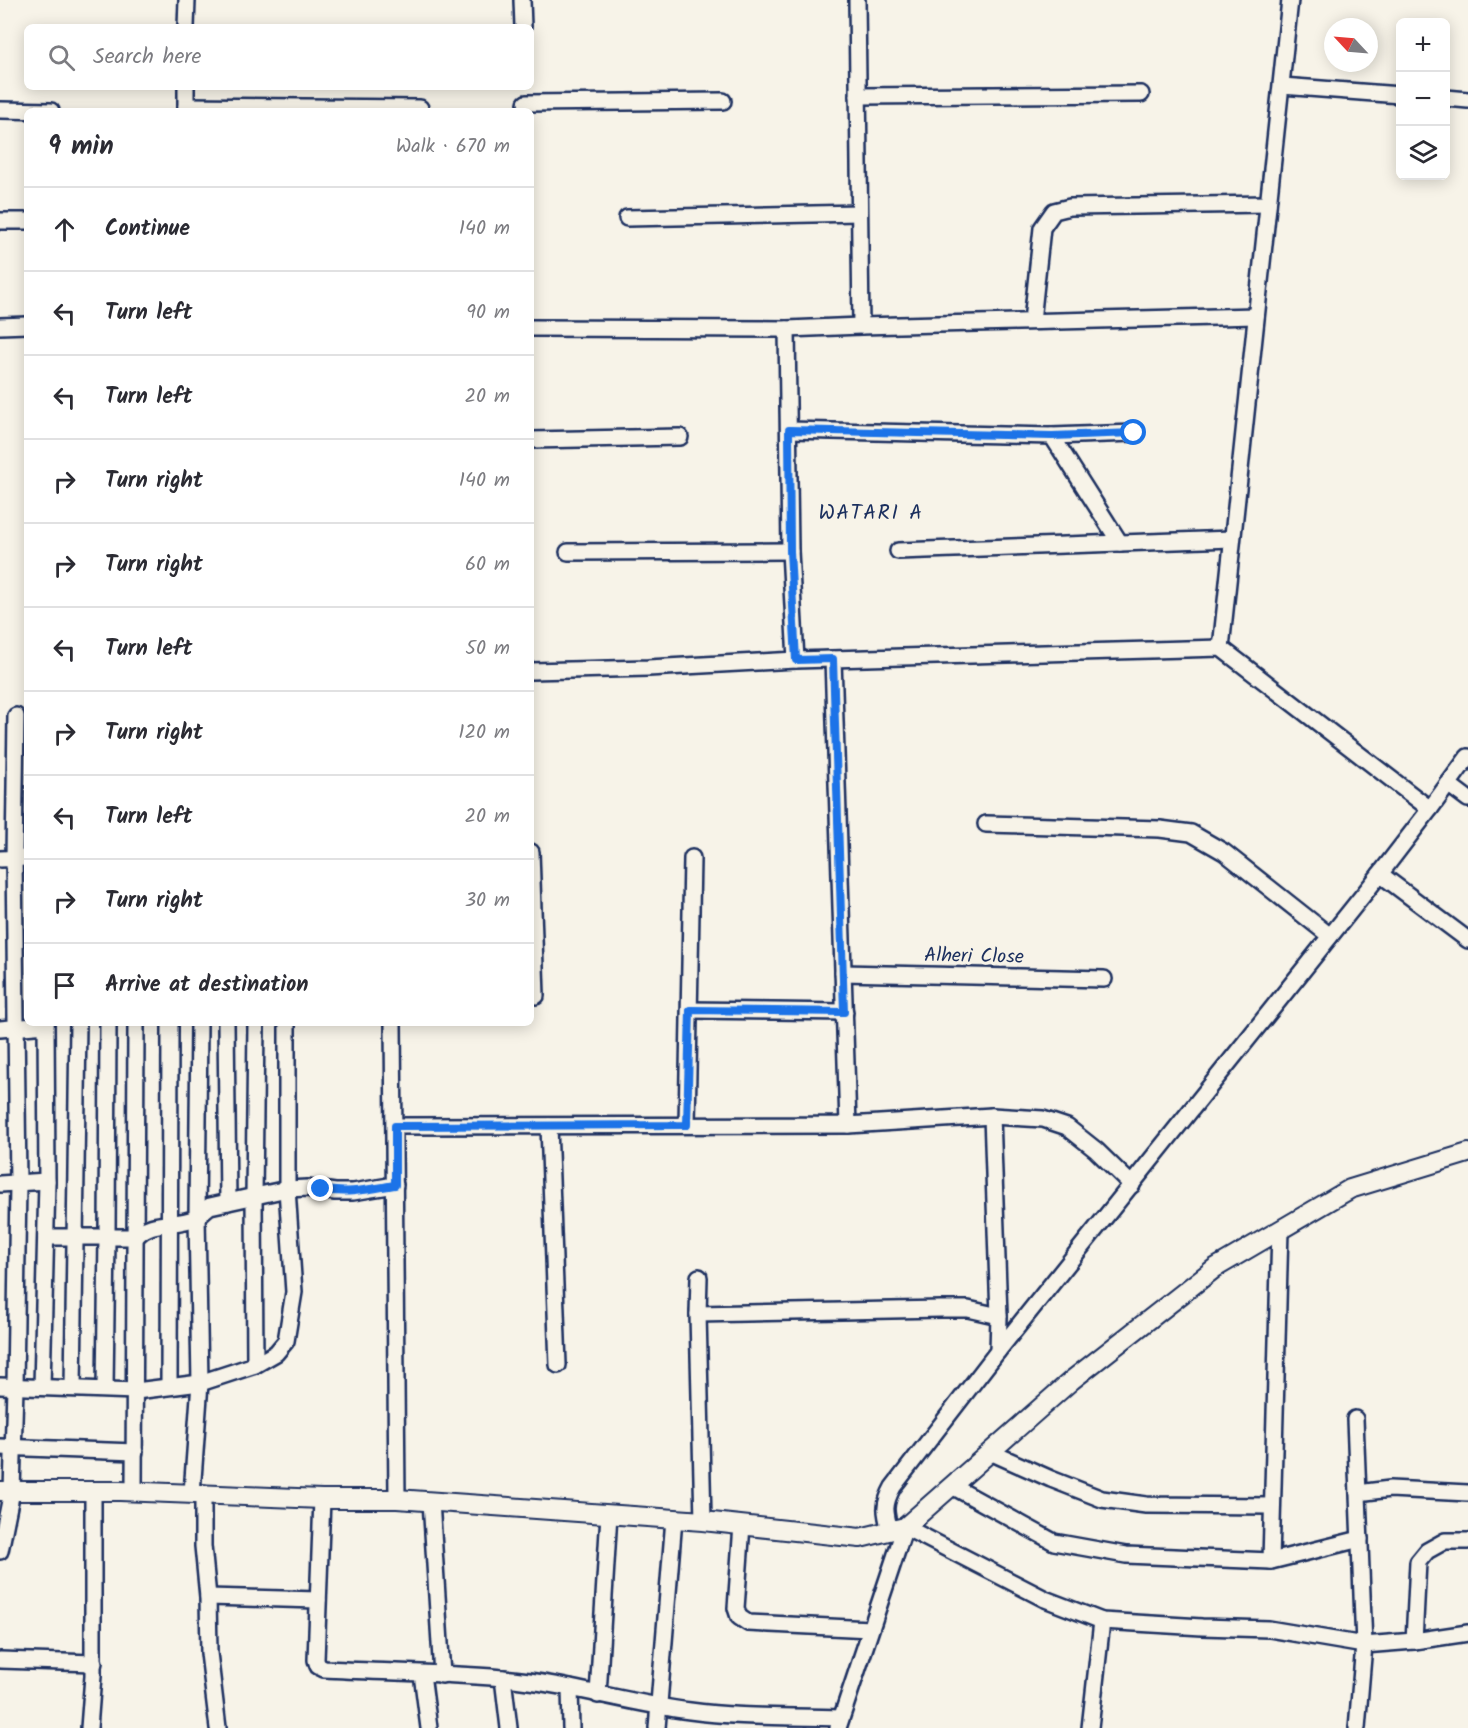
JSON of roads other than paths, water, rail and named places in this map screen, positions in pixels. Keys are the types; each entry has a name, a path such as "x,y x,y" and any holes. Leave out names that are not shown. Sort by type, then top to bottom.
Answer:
{"street":[{"path":"186,24 187,0"},
{"path":"522,0 523,24"},
{"path":"857,0 861,326"},
{"path":"1221,648 1290,0"},
{"path":"1282,86 1396,95"},
{"path":"186,90 186,108 420,108"},
{"path":"525,90 526,107 723,101"},
{"path":"858,96 1141,94"},
{"path":"1450,98 1468,100"},
{"path":"0,110 24,110"},
{"path":"1032,321 1042,228 1054,211 1070,207 1268,204"},
{"path":"627,218 859,213"},
{"path":"0,221 24,221"},
{"path":"534,328 787,329 1256,316"},
{"path":"0,326 24,325"},
{"path":"787,329 790,551 796,660"},
{"path":"789,430 1052,436 1134,433"},
{"path":"534,440 680,436"},
{"path":"1052,436 1120,543"},
{"path":"898,551 1232,539"},
{"path":"568,552 790,551"},
{"path":"534,671 648,668 796,660 1221,648 1430,809"},
{"path":"833,659 848,1125"},
{"path":"0,1551 6,1491 7,1386 18,1183 14,858 16,716"},
{"path":"1468,757 1380,874 998,1351 893,1486 887,1497 885,1510 897,1529 1045,1599 1102,1621 1269,1629 1364,1645 1468,1633"},
{"path":"1448,784 1468,799"},
{"path":"986,824 1160,829 1191,833 1224,852 1330,936"},
{"path":"687,1125 692,858"},
{"path":"1380,874 1468,940"},
{"path":"534,938 536,996"},
{"name":"Alheri Close","path":"843,973 1104,979"},
{"path":"690,1010 844,1012"},
{"path":"0,1029 31,1026"},
{"path":"42,1387 47,1181 46,1026"},
{"path":"73,1388 78,1026"},
{"path":"105,1389 108,1026"},
{"path":"134,1491 136,1026"},
{"path":"169,1386 170,1026"},
{"path":"199,1026 198,1493 208,1597 209,1653 218,1728"},
{"path":"226,1026 228,1202"},
{"path":"255,1365 256,1026"},
{"path":"7,1386 136,1391 200,1383 255,1365 276,1353 286,1341 294,1292 287,1189 287,1026"},
{"path":"393,1026 397,1498"},
{"path":"395,1126 848,1125 992,1116 1043,1119 1067,1127 1096,1150 1132,1185"},
{"path":"992,1116 999,1316 998,1351"},
{"path":"549,1126 558,1365"},
{"path":"6,1491 134,1491 322,1499 397,1498 703,1521 860,1538 897,1529 952,1486 1072,1380 1215,1268 1350,1189 1468,1153"},
{"path":"0,1184 47,1181"},
{"path":"136,1237 141,1230 149,1226 197,1218 210,1206 287,1189 307,1188 353,1192 395,1185"},
{"path":"1271,1561 1280,1230"},
{"path":"46,1237 136,1237"},
{"path":"699,1277 703,1521"},
{"path":"698,1314 968,1309 999,1316"},
{"path":"1354,1419 1364,1645 1357,1728"},
{"path":"7,1447 135,1452"},
{"path":"990,1452 1102,1499 1146,1504 1272,1506"},
{"path":"952,1486 1054,1542 1126,1556 1271,1561 1360,1539"},
{"path":"1358,1493 1390,1489 1468,1493"},
{"path":"89,1728 94,1664 93,1491"},
{"path":"322,1499 316,1659 318,1666 324,1669 503,1678 691,1711 839,1723 870,1629 897,1529"},
{"path":"430,1501 442,1675"},
{"path":"598,1695 609,1514"},
{"path":"657,1728 674,1519"},
{"path":"742,1525 736,1608 739,1617 748,1623 870,1629"},
{"path":"1414,1641 1418,1562 1427,1551 1445,1541 1468,1541"},
{"path":"208,1597 318,1599"},
{"path":"1090,1728 1102,1621"},
{"path":"0,1660 94,1664"},
{"path":"422,1674 429,1728"},
{"path":"503,1678 509,1728"},
{"path":"570,1688 571,1728"}],"district":[{"name":"WATARI A","path":"871,512"}]}
